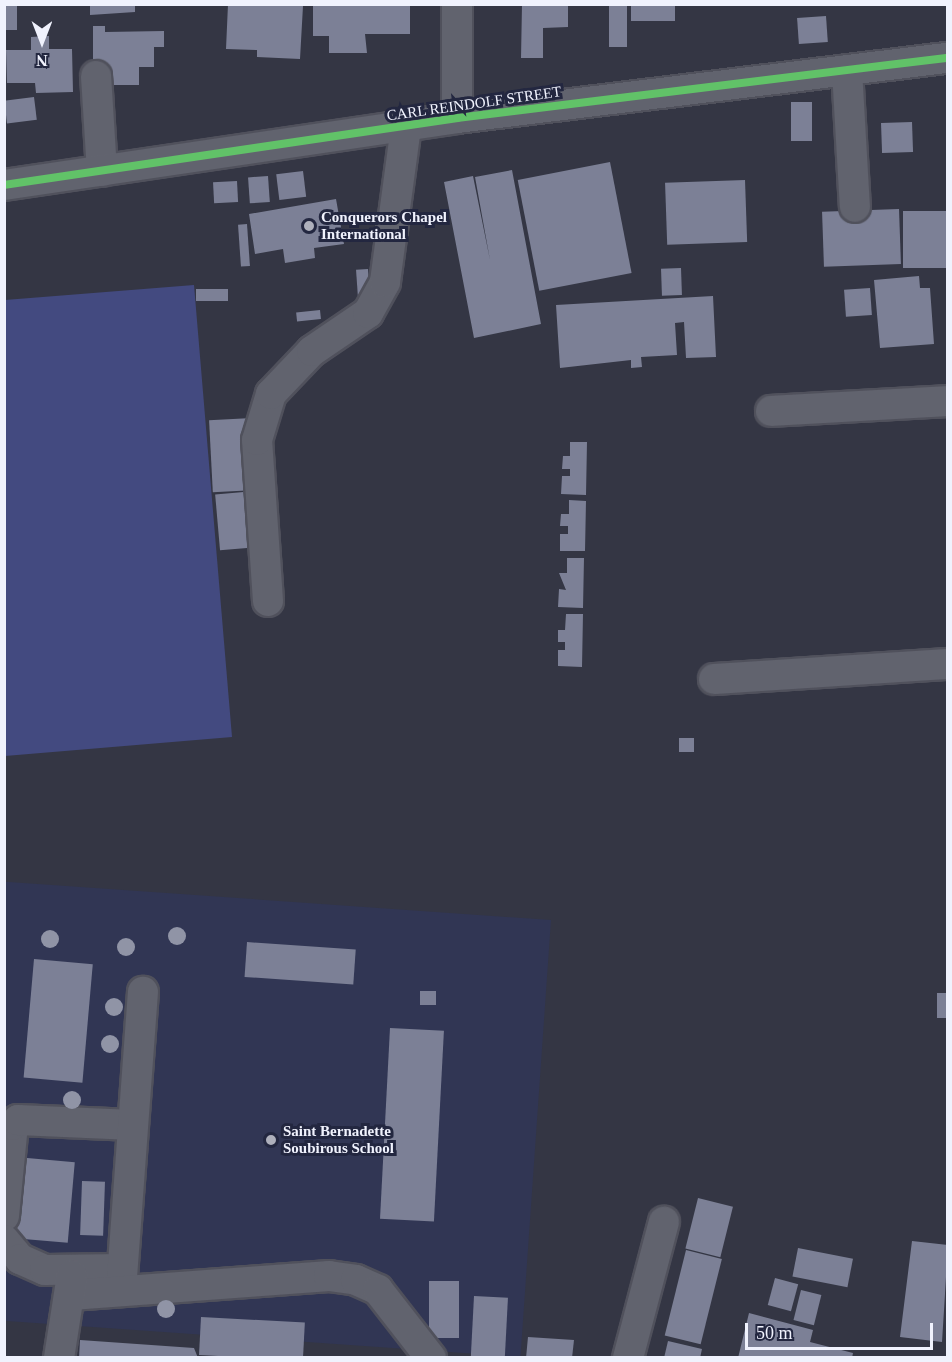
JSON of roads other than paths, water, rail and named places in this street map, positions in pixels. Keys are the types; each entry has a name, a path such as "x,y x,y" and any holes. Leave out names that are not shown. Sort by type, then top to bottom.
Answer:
{"street":[{"path":"457,4 457,118"},
{"name":"CARL REINDOLF STREET","path":"4,185 457,118 948,58"},
{"path":"847,70 855,207"},
{"path":"96,76 102,171"},
{"path":"268,601 257,440 271,394 312,351 368,313 386,282 406,126"},
{"path":"771,411 948,401"},
{"path":"714,679 948,664"},
{"path":"122,1280 143,992"},
{"path":"4,1216 14,1125 18,1120 133,1125"},
{"path":"628,1358 664,1222"},
{"path":"4,1240 33,1266 72,1284 122,1280 329,1276 356,1280 378,1290 431,1358"},
{"path":"59,1358 72,1284"}],"place":[{"name":"Conquerors Chapel International","path":"309,226"},
{"name":"Saint Bernadette Soubirous School","path":"271,1140"}]}
